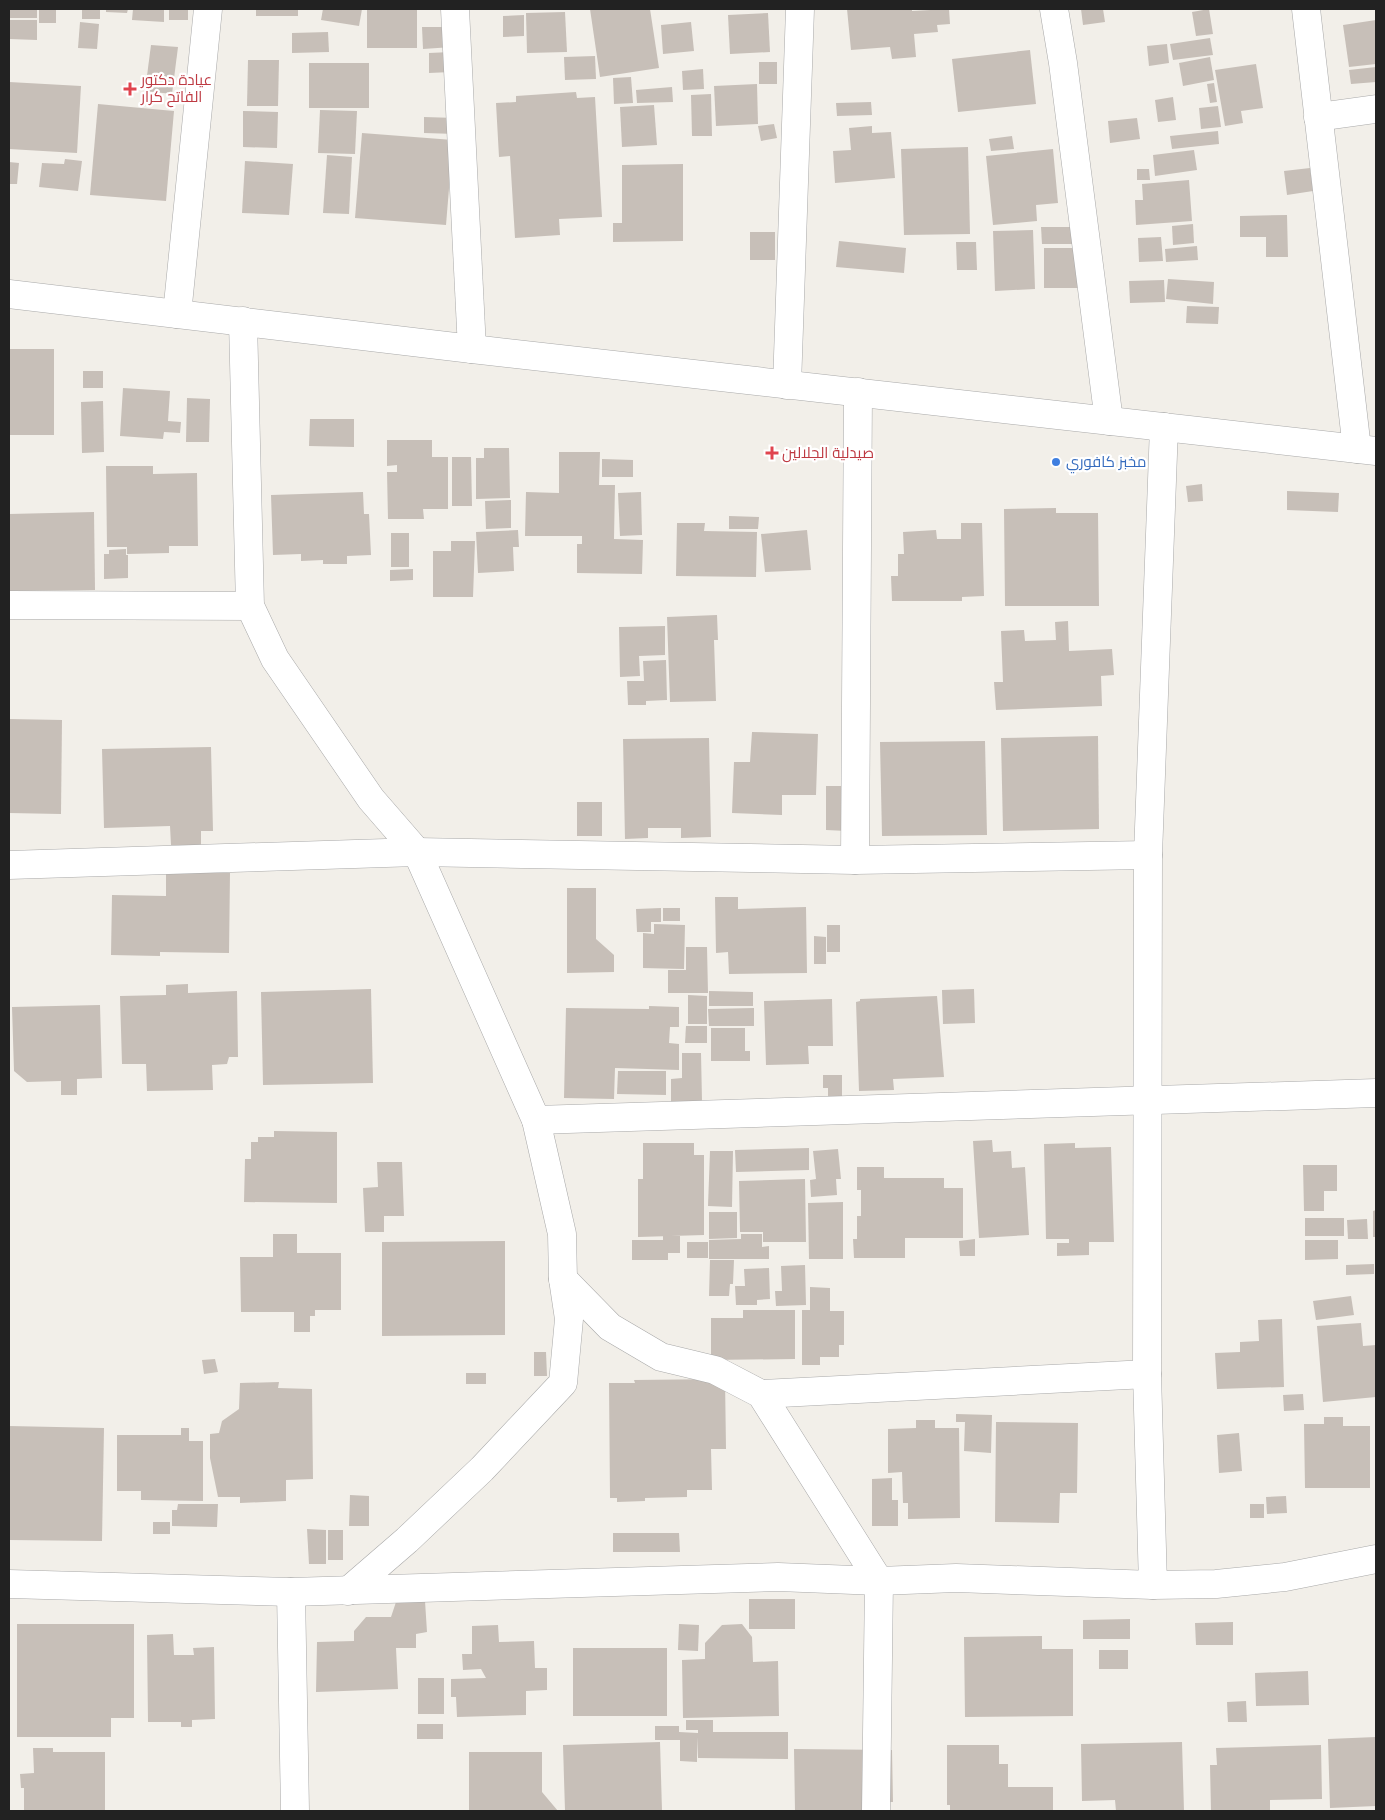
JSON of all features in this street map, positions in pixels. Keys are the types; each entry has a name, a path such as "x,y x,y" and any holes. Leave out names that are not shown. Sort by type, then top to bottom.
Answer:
{"street":[{"path":"177,314 208,9"},
{"path":"455,9 472,349"},
{"path":"787,385 800,9"},
{"path":"1054,9 1064,63 1109,421"},
{"path":"9,294 472,349 1367,450 1318,117 1306,9"},
{"path":"1318,117 1376,109"},
{"path":"243,321 250,606 275,659 371,799 418,852 536,1120 562,1234 563,1279 570,1319 563,1383 482,1469 407,1540 348,1591"},
{"path":"855,860 858,392"},
{"path":"1153,1585 1147,1374 1146,1100 1148,855 1164,427"},
{"path":"9,605 250,606"},
{"path":"9,865 418,852 855,860 1148,855"},
{"path":"536,1120 1376,1093"},
{"path":"563,1279 610,1327 660,1357 715,1370 761,1394 878,1581 876,1811"},
{"path":"761,1394 1147,1374"},
{"path":"9,1584 291,1592 778,1577 878,1581 956,1578 1153,1585 1216,1584 1286,1577 1376,1558"},
{"path":"291,1592 295,1811"}],"building":[{"path":"9,9 37,9 37,18 9,18"},
{"path":"39,9 56,9 56,23 39,23"},
{"path":"82,9 100,9 100,19 82,19"},
{"path":"106,9 128,9 127,13 106,12"},
{"path":"133,9 164,9 164,22 132,20"},
{"path":"169,9 188,9 188,20 169,20"},
{"path":"256,9 298,9 298,16 256,16"},
{"path":"323,9 362,9 359,26 321,20"},
{"path":"367,9 417,9 417,48 367,48"},
{"path":"590,9 650,9 659,68 600,77"},
{"path":"847,9 912,9 912,11 949,9 950,24 937,25 938,32 914,34 916,57 892,59 890,47 851,50"},
{"path":"1081,9 1103,9 1105,22 1083,25"},
{"path":"1209,9 1213,34 1196,36 1192,12"},
{"path":"565,12 567,52 527,53 526,13"},
{"path":"768,13 770,52 730,54 728,15"},
{"path":"524,15 524,36 503,37 503,16"},
{"path":"9,20 37,20 37,40 9,39"},
{"path":"1376,20 1376,64 1349,67 1343,25"},
{"path":"80,22 99,24 97,49 78,48"},
{"path":"691,22 694,51 663,54 661,25"},
{"path":"422,27 451,27 452,47 423,49"},
{"path":"328,32 329,52 292,53 292,33"},
{"path":"1210,38 1213,55 1173,60 1170,44"},
{"path":"1167,44 1169,63 1149,66 1147,46"},
{"path":"151,45 178,47 172,94 145,91"},
{"path":"1030,50 1036,104 958,112 952,59"},
{"path":"451,52 451,72 429,73 429,53"},
{"path":"595,56 596,79 565,80 564,57"},
{"path":"1210,57 1214,80 1183,86 1179,63"},
{"path":"248,60 279,60 278,106 247,106"},
{"path":"759,62 777,62 777,84 759,84"},
{"path":"309,63 369,63 369,108 309,108"},
{"path":"1256,64 1263,108 1241,111 1243,123 1225,126 1215,70"},
{"path":"1376,67 1376,82 1351,84 1349,70"},
{"path":"703,69 704,89 683,90 682,71"},
{"path":"631,77 633,103 614,104 613,78"},
{"path":"9,82 81,86 77,153 9,149"},
{"path":"1214,83 1217,102 1210,103 1207,84"},
{"path":"757,84 758,124 716,126 714,86"},
{"path":"672,87 673,102 637,103 636,90"},
{"path":"576,92 577,98 595,97 602,217 559,219 560,235 515,238 510,156 499,157 496,103 516,102 516,96"},
{"path":"711,94 712,136 692,136 691,95"},
{"path":"1173,97 1176,120 1158,122 1155,100"},
{"path":"871,102 872,115 837,116 836,103"},
{"path":"98,104 174,111 166,201 90,195"},
{"path":"654,105 657,145 622,147 620,107"},
{"path":"1218,106 1221,127 1201,129 1199,108"},
{"path":"320,110 357,111 355,154 318,153"},
{"path":"243,111 278,112 277,148 243,147"},
{"path":"424,117 456,118 456,134 424,133"},
{"path":"1137,118 1140,139 1110,143 1108,121"},
{"path":"774,124 777,138 761,141 758,126"},
{"path":"872,126 872,133 891,132 895,178 835,183 833,151 851,150 849,128"},
{"path":"1218,131 1219,144 1172,149 1170,136"},
{"path":"362,133 453,140 446,225 355,218"},
{"path":"1012,136 1014,149 991,151 989,139"},
{"path":"968,147 970,234 904,235 901,149"},
{"path":"1053,149 1058,203 1036,205 1037,221 993,225 986,156"},
{"path":"1194,150 1197,170 1155,176 1153,155"},
{"path":"327,155 352,157 349,214 323,213"},
{"path":"65,159 82,161 78,191 39,187 42,163 64,164"},
{"path":"245,161 293,164 289,215 242,213"},
{"path":"9,162 19,163 17,184 9,184"},
{"path":"683,164 683,241 613,242 613,223 622,223 622,165"},
{"path":"1310,168 1313,191 1287,195 1284,171"},
{"path":"1137,169 1149,169 1150,180 1137,180"},
{"path":"1189,180 1192,221 1136,225 1135,200 1143,200 1142,184"},
{"path":"1287,215 1288,257 1266,257 1266,237 1240,237 1240,216"},
{"path":"1193,224 1194,243 1173,245 1172,226"},
{"path":"1041,227 1072,227 1072,244 1042,244"},
{"path":"1033,230 1035,289 995,291 993,231"},
{"path":"750,232 775,232 775,260 750,260"},
{"path":"1161,237 1163,261 1139,262 1138,238"},
{"path":"839,241 906,248 904,273 836,267"},
{"path":"956,242 976,242 977,270 957,270"},
{"path":"1197,246 1198,260 1166,262 1165,249"},
{"path":"1044,248 1082,248 1082,288 1044,288"},
{"path":"1168,279 1214,282 1213,304 1166,299"},
{"path":"1164,280 1165,302 1130,303 1129,281"},
{"path":"1187,306 1219,307 1218,324 1186,323"},
{"path":"9,349 54,349 54,435 9,435"},
{"path":"83,371 103,371 103,388 83,388"},
{"path":"123,388 170,391 168,421 181,422 180,433 164,432 163,439 120,436"},
{"path":"187,398 210,399 209,442 186,442"},
{"path":"103,401 104,452 82,453 81,402"},
{"path":"310,419 354,419 354,447 309,446"},
{"path":"387,440 432,440 432,457 448,457 448,509 423,509 424,519 388,519 387,472 397,472 397,465 387,466"},
{"path":"484,448 509,448 510,498 476,499 476,458 484,458"},
{"path":"559,452 600,452 599,485 615,485 614,539 643,540 642,574 577,573 577,544 582,544 582,536 525,536 526,492 559,493"},
{"path":"452,457 471,457 472,506 452,506"},
{"path":"602,459 633,460 633,477 602,477"},
{"path":"106,466 153,466 153,474 197,473 198,546 169,546 169,553 127,554 127,547 107,547"},
{"path":"1202,484 1203,501 1188,502 1186,486"},
{"path":"1287,491 1339,493 1338,512 1287,510"},
{"path":"363,492 364,514 369,514 371,555 347,556 347,564 323,564 323,560 301,561 301,554 273,555 271,495"},
{"path":"641,492 642,535 620,536 618,493"},
{"path":"511,500 511,528 486,529 485,501"},
{"path":"1056,508 1056,513 1098,513 1099,606 1005,606 1004,509"},
{"path":"94,512 95,590 9,591 9,514"},
{"path":"729,516 759,517 758,529 729,529"},
{"path":"677,523 705,523 704,531 757,532 756,577 676,576"},
{"path":"961,523 982,523 984,596 962,597 962,601 892,601 891,576 898,576 898,554 904,554 903,532 936,530 937,539 961,539"},
{"path":"518,530 519,547 513,547 514,571 478,573 476,532"},
{"path":"807,530 811,570 765,572 761,534"},
{"path":"391,533 409,533 409,567 391,567"},
{"path":"451,541 475,541 473,597 433,597 433,551 451,551"},
{"path":"126,549 126,555 128,555 128,578 104,579 104,554 109,554 109,550"},
{"path":"413,569 413,580 390,581 390,570"},
{"path":"717,615 718,640 714,640 716,701 670,702 667,617"},
{"path":"1068,621 1069,651 1112,649 1114,675 1101,676 1102,706 996,710 994,682 1003,682 1001,631 1024,630 1025,641 1056,640 1055,622"},
{"path":"665,626 665,655 639,656 640,676 620,677 619,627"},
{"path":"666,660 667,700 646,701 646,705 628,705 627,681 644,681 643,661"},
{"path":"9,719 62,720 61,814 9,813"},
{"path":"752,732 818,734 816,795 782,795 782,815 732,813 734,762 750,762"},
{"path":"1098,736 1099,829 1003,831 1001,738"},
{"path":"709,738 711,837 681,838 681,828 648,828 648,838 625,839 623,739"},
{"path":"985,741 987,835 882,836 880,742"},
{"path":"211,747 213,831 201,831 201,845 171,845 170,826 104,828 102,749"},
{"path":"826,786 847,786 847,831 826,830"},
{"path":"577,802 602,802 602,836 577,836"},
{"path":"166,872 230,873 229,953 160,952 160,956 111,955 112,895 166,896"},
{"path":"567,888 596,888 596,939 614,955 614,972 567,973"},
{"path":"715,897 738,897 738,909 806,907 807,973 729,974 728,952 716,953"},
{"path":"661,908 661,922 651,922 651,932 637,932 636,909"},
{"path":"663,908 680,908 680,921 663,921"},
{"path":"654,924 685,925 684,969 643,968 643,933 654,934"},
{"path":"827,925 840,925 840,952 827,952"},
{"path":"814,936 826,937 826,964 814,964"},
{"path":"686,947 707,947 708,993 668,993 668,970 686,970"},
{"path":"188,984 188,993 237,991 238,1057 229,1057 227,1064 212,1065 213,1090 147,1091 146,1064 122,1064 120,996 166,995 166,985"},
{"path":"371,989 373,1083 263,1085 261,992"},
{"path":"974,989 975,1023 943,1024 942,990"},
{"path":"709,991 753,992 753,1006 709,1006"},
{"path":"688,995 707,996 707,1024 688,1024"},
{"path":"937,996 944,1077 893,1079 894,1090 859,1091 856,1002 860,1001 860,999"},
{"path":"832,999 833,1046 808,1046 809,1064 766,1065 764,1001"},
{"path":"100,1005 102,1078 77,1079 77,1095 61,1095 61,1081 27,1082 14,1071 12,1007"},
{"path":"649,1006 679,1007 679,1027 670,1027 669,1043 679,1044 679,1070 615,1068 614,1099 564,1098 566,1008 649,1009"},
{"path":"754,1008 754,1026 709,1026 708,1009"},
{"path":"686,1026 707,1026 707,1043 685,1043"},
{"path":"711,1028 745,1028 745,1051 750,1051 750,1061 711,1061"},
{"path":"682,1053 701,1053 702,1101 671,1102 671,1079 682,1078"},
{"path":"618,1071 666,1071 666,1095 617,1094"},
{"path":"823,1075 842,1075 842,1098 828,1098 828,1088 823,1088"},
{"path":"274,1131 337,1132 337,1203 244,1202 245,1159 251,1159 251,1142 258,1142 258,1137 274,1137"},
{"path":"992,1140 993,1152 1011,1151 1012,1168 1025,1167 1029,1235 979,1238 973,1141"},
{"path":"643,1143 694,1143 694,1155 704,1155 704,1235 638,1237 638,1179 643,1179"},
{"path":"1075,1143 1075,1148 1111,1147 1114,1242 1089,1242 1089,1255 1057,1256 1057,1243 1069,1243 1069,1239 1046,1239 1044,1144"},
{"path":"809,1148 809,1170 736,1172 735,1150"},
{"path":"838,1149 841,1179 836,1179 837,1195 811,1197 810,1180 816,1179 813,1151"},
{"path":"710,1151 733,1151 732,1207 708,1206"},
{"path":"377,1162 402,1162 404,1216 384,1216 384,1232 365,1232 363,1188 378,1187"},
{"path":"1303,1165 1337,1165 1337,1191 1324,1191 1324,1211 1304,1211"},
{"path":"857,1167 884,1167 884,1178 944,1178 944,1188 963,1188 963,1238 905,1238 905,1258 854,1258 853,1239 857,1239 857,1216 861,1216 861,1190 857,1190"},
{"path":"805,1179 806,1242 763,1242 763,1232 740,1232 739,1181"},
{"path":"843,1202 843,1259 809,1259 808,1203"},
{"path":"1376,1210 1376,1237 1373,1237 1373,1211"},
{"path":"709,1212 737,1212 737,1238 709,1239"},
{"path":"1305,1218 1344,1218 1344,1236 1305,1236"},
{"path":"1367,1219 1368,1239 1348,1239 1347,1220"},
{"path":"273,1234 297,1234 297,1253 341,1253 341,1310 315,1310 315,1316 310,1316 310,1332 294,1332 294,1312 241,1312 240,1257 273,1257"},
{"path":"741,1234 762,1234 762,1247 769,1246 769,1259 709,1259 709,1240 741,1239"},
{"path":"663,1236 680,1236 680,1253 668,1253 668,1260 632,1260 632,1240 663,1240"},
{"path":"975,1239 975,1256 960,1256 959,1241"},
{"path":"1305,1240 1338,1240 1338,1259 1305,1260"},
{"path":"505,1241 505,1335 382,1336 382,1242"},
{"path":"687,1242 708,1242 708,1258 687,1258"},
{"path":"710,1260 734,1260 733,1284 730,1284 729,1296 709,1296"},
{"path":"1374,1264 1374,1274 1346,1275 1346,1265"},
{"path":"805,1265 806,1305 776,1306 775,1291 782,1291 781,1266"},
{"path":"769,1268 770,1299 757,1300 757,1305 736,1305 735,1286 745,1286 744,1269"},
{"path":"810,1287 830,1288 830,1311 844,1311 844,1345 839,1345 839,1357 820,1357 820,1365 802,1365 802,1310 810,1310"},
{"path":"1351,1296 1354,1315 1316,1320 1313,1301"},
{"path":"743,1310 795,1310 795,1359 711,1360 711,1318 743,1318"},
{"path":"1282,1319 1284,1387 1217,1389 1215,1353 1240,1352 1240,1342 1259,1341 1258,1320"},
{"path":"1361,1323 1363,1346 1376,1345 1376,1397 1323,1402 1317,1326"},
{"path":"534,1352 546,1352 547,1376 534,1376"},
{"path":"215,1359 218,1372 204,1374 202,1360"},
{"path":"466,1373 486,1373 486,1384 466,1384"},
{"path":"725,1379 726,1449 711,1449 712,1490 687,1490 687,1497 645,1498 645,1501 617,1502 617,1498 610,1498 609,1383 635,1383 634,1380"},
{"path":"279,1382 278,1388 312,1389 313,1479 286,1480 286,1501 240,1503 240,1497 218,1497 210,1458 210,1434 219,1433 222,1421 239,1409 240,1383"},
{"path":"1303,1394 1304,1410 1284,1411 1283,1395"},
{"path":"956,1414 992,1415 991,1453 964,1451 965,1422 956,1422"},
{"path":"1324,1417 1343,1417 1343,1426 1370,1426 1370,1488 1305,1488 1304,1424 1324,1424"},
{"path":"916,1420 935,1420 935,1428 959,1428 960,1518 908,1519 908,1503 903,1503 902,1472 888,1473 888,1429 916,1428"},
{"path":"996,1422 1078,1423 1077,1493 1060,1493 1059,1523 995,1522"},
{"path":"9,1426 104,1428 102,1541 9,1540"},
{"path":"181,1428 189,1428 189,1441 203,1441 203,1501 141,1500 141,1491 117,1491 117,1435 181,1435"},
{"path":"1239,1433 1242,1471 1219,1473 1217,1435"},
{"path":"892,1478 892,1500 898,1500 898,1526 872,1526 872,1479"},
{"path":"350,1495 369,1496 369,1526 349,1526"},
{"path":"1286,1496 1287,1513 1267,1514 1266,1497"},
{"path":"178,1504 218,1504 217,1527 172,1526 172,1510 177,1510"},
{"path":"1250,1504 1264,1504 1264,1518 1250,1518"},
{"path":"153,1522 170,1522 170,1534 153,1534"},
{"path":"307,1529 326,1530 326,1564 309,1564"},
{"path":"328,1530 343,1530 343,1560 328,1560"},
{"path":"613,1533 679,1533 680,1552 613,1552"},
{"path":"749,1599 795,1599 795,1629 749,1629"},
{"path":"425,1601 427,1632 416,1634 416,1648 396,1648 398,1689 316,1692 317,1642 354,1641 354,1631 366,1617 391,1617 396,1602"},
{"path":"1130,1619 1130,1639 1083,1639 1083,1620"},
{"path":"1233,1622 1233,1645 1196,1645 1195,1623"},
{"path":"17,1624 134,1624 134,1718 111,1718 111,1737 17,1737"},
{"path":"679,1624 699,1625 698,1651 678,1650"},
{"path":"742,1624 752,1637 753,1662 778,1661 779,1716 683,1718 682,1660 705,1659 705,1643 722,1625"},
{"path":"498,1625 499,1642 534,1641 535,1668 547,1668 547,1690 526,1691 526,1715 457,1717 456,1697 451,1697 451,1679 486,1678 481,1669 463,1670 462,1654 472,1654 472,1626"},
{"path":"173,1634 174,1655 194,1655 193,1648 214,1647 215,1719 192,1720 192,1727 181,1727 181,1722 148,1722 147,1635"},
{"path":"1042,1636 1042,1649 1073,1649 1073,1716 965,1717 964,1637"},
{"path":"573,1648 667,1648 667,1716 573,1716"},
{"path":"1099,1650 1128,1650 1128,1669 1099,1669"},
{"path":"1308,1671 1309,1705 1256,1706 1255,1673"},
{"path":"418,1678 444,1678 444,1714 418,1714"},
{"path":"1246,1701 1247,1722 1228,1722 1227,1702"},
{"path":"686,1720 713,1720 713,1732 788,1732 788,1759 698,1758 697,1737 697,1762 680,1761 680,1740 655,1740 655,1726 679,1726 679,1732 698,1733 698,1730 686,1730"},
{"path":"417,1724 443,1724 443,1739 417,1739"},
{"path":"1376,1737 1376,1806 1330,1808 1328,1739"},
{"path":"660,1742 662,1811 565,1811 563,1745"},
{"path":"1182,1742 1184,1811 1116,1811 1115,1800 1082,1801 1081,1744"},
{"path":"947,1745 999,1745 999,1764 1008,1764 1008,1787 1053,1787 1053,1811 950,1811 950,1805 947,1805"},
{"path":"1321,1745 1322,1799 1270,1800 1270,1811 1211,1811 1210,1765 1217,1765 1216,1748"},
{"path":"33,1748 53,1748 53,1752 105,1752 105,1811 24,1811 24,1788 21,1788 20,1774 34,1773"},
{"path":"794,1749 892,1750 893,1802 874,1802 874,1811 795,1811"},
{"path":"469,1752 542,1752 542,1792 558,1811 469,1811"}],"place":[{"name":"عيادة دكتور الفاتح كرار","path":"130,89"},
{"name":"صيدلية الجلالين","path":"772,453"},
{"name":"مخبز كافوري","path":"1056,462"}]}
